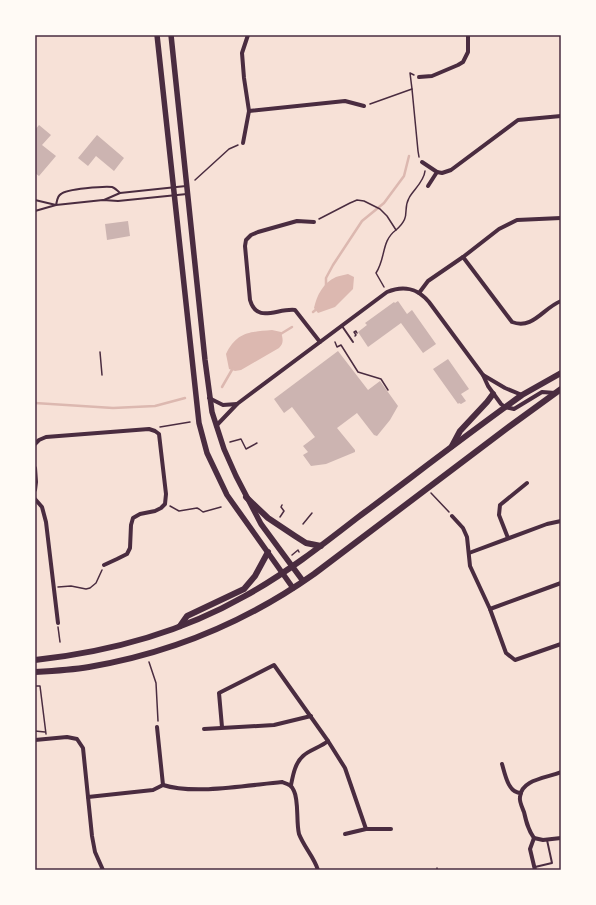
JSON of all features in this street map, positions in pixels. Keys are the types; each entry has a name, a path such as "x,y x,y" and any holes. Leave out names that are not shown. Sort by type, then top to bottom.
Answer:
{"main road":[{"path":"157,35 197,408 203,439 214,469 227,495 294,588"},
{"path":"171,35 209,398 224,449 246,497 261,524 303,582"},
{"path":"35,660 76,655 120,646 162,634 245,597 293,567 505,407 522,395 561,373"},
{"path":"35,672 89,667 144,655 196,638 243,618 303,582 561,390"},
{"path":"452,447 460,431 493,394"},
{"path":"246,497 268,518 295,536 306,543 321,546"},
{"path":"179,627 188,616 244,589 255,576 268,552"}],"street":[{"path":"243,143 249,111 242,53 248,35"},
{"path":"419,76 432,76 463,62 468,52 468,35"},
{"path":"249,111 345,101 364,106"},
{"path":"422,162 437,172 451,170 518,120 561,116"},
{"path":"428,186 437,172"},
{"path":"419,293 428,281 463,257 499,229 517,220 561,218"},
{"path":"314,222 296,221 258,232 251,235 246,240 245,246 252,308 257,312 265,314 286,309 295,310 320,342"},
{"path":"463,257 512,322 519,325 529,323 561,301"},
{"path":"216,426 237,404 387,292 403,288 411,289 419,293 429,302 483,375 493,394 505,407 514,409 542,392 555,393"},
{"path":"483,375 505,388 522,395"},
{"path":"209,398 223,405 237,404"},
{"path":"35,444 39,440 46,438 149,429 156,431 158,434 160,438 166,494 165,504 155,511 140,514 133,518 131,525 130,548 127,554 104,565"},
{"path":"35,468 35,490"},
{"path":"508,538 499,515 500,505 527,483"},
{"path":"35,499 42,507 46,522 58,623"},
{"path":"452,516 463,528 467,537 470,566 490,609 506,653 515,660 561,644"},
{"path":"469,553 547,524 561,521"},
{"path":"490,609 561,582"},
{"path":"222,727 219,693 274,665 311,716 345,768 366,829"},
{"path":"204,729 274,725 311,716"},
{"path":"157,727 163,785"},
{"path":"35,740 67,737 77,739 83,748 95,852 102,870"},
{"path":"291,785 296,765 304,755 321,747 328,741"},
{"path":"502,764 510,789 516,793 521,793"},
{"path":"561,772 531,782 524,786 520,798 528,828 534,838 538,840 561,838"},
{"path":"88,797 154,790 163,785 173,788 213,789 282,782 291,785 295,792 299,833 314,859 318,870"},
{"path":"346,834 366,829 391,829"},
{"path":"534,838 530,849 535,868"}],"lane":[{"path":"103,200 120,193 187,186"},
{"path":"56,205 61,194 68,191 107,187 114,188 120,193"},
{"path":"35,211 56,205 188,194"},
{"path":"35,200 56,205"},
{"path":"342,326 353,342"},
{"path":"535,868 552,862 547,840"}],"path":[{"path":"384,287 376,273 383,258 386,241 404,222 408,199 425,175 418,151 410,73 419,76"},
{"path":"364,106 412,89"},
{"path":"195,180 229,149 243,143"},
{"path":"314,222 321,217 357,200 364,201 380,209 387,216 396,230"},
{"path":"336,342 337,347 341,345 358,372 381,380 388,390"},
{"path":"100,352 102,375"},
{"path":"156,431 160,427 190,422"},
{"path":"230,442 241,439 246,449 257,443"},
{"path":"427,489 452,516"},
{"path":"165,504 179,511 197,508 202,512 221,507"},
{"path":"280,517 284,511 281,507 282,505"},
{"path":"303,524 312,513"},
{"path":"292,554 298,551 299,545"},
{"path":"54,588 71,586 86,589 90,588 96,583 104,565"},
{"path":"58,623 60,642"},
{"path":"149,662 156,683 159,714 157,727"},
{"path":"35,686 40,686 46,739"},
{"path":"35,731 45,732"}],"shaded area":[{"path":"348,274 354,277 353,289 335,307 318,313 314,308 319,294 324,286 336,277"},
{"path":"272,330 281,332 283,341 279,348 241,370 235,371 229,369 226,354 239,337 244,334"}],"building":[{"path":"39,125 51,135 42,145 56,156 39,176 35,173 35,130"},
{"path":"97,135 124,158 114,171 96,156 88,166 78,158"},
{"path":"128,221 130,236 107,240 105,224"},
{"path":"398,301 407,314 412,310 436,344 423,353 401,323 368,347 358,332 367,325 365,323 394,302 395,303"},
{"path":"338,351 368,390 380,381 398,406 390,420 377,436 374,435 357,413 337,428 355,452 326,464 311,466 303,455 308,452 303,446 315,437 292,407 284,413 274,399"},
{"path":"448,359 469,389 461,394 466,401 461,404 458,404 433,369"}],"waterway":[{"path":"326,288 326,278 362,221 384,203 404,176 409,156"},
{"path":"313,312 318,308"},
{"path":"279,335 292,327"},
{"path":"222,387 233,368"},
{"path":"35,403 113,408 155,406 185,398"}]}
